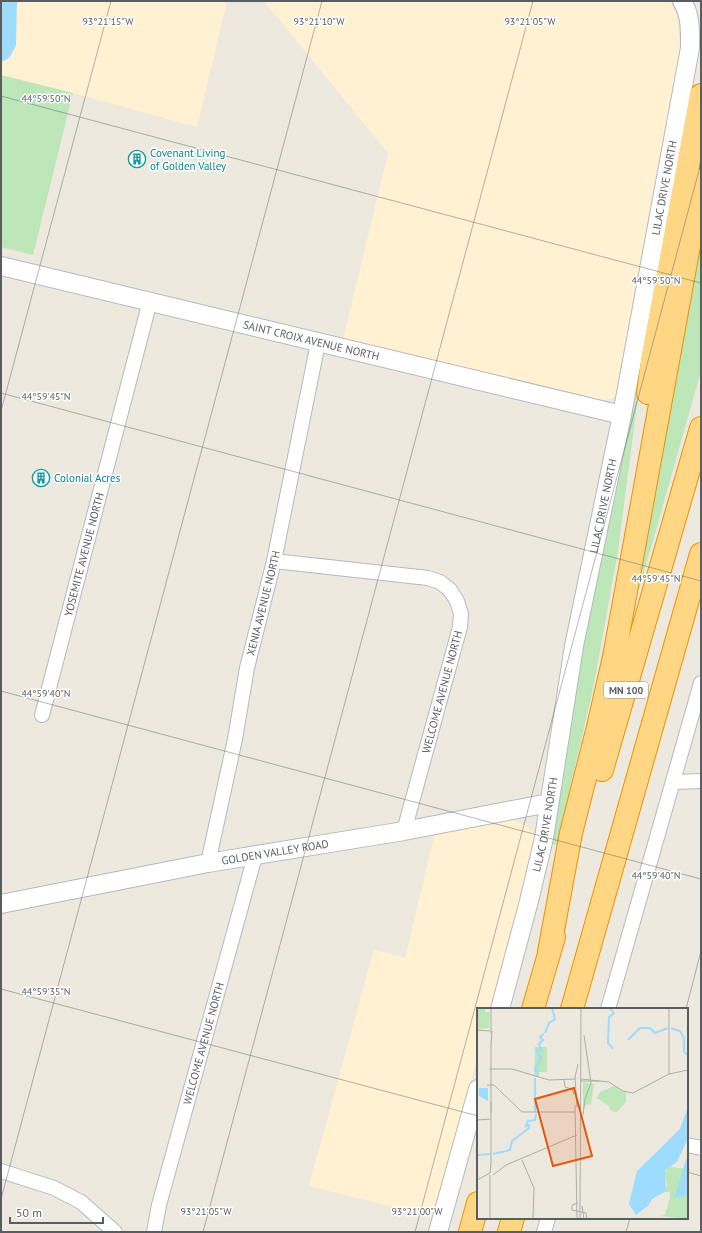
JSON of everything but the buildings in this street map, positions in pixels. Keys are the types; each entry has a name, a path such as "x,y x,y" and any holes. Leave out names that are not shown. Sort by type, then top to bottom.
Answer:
{"highway":[{"path":"625,598 652,362 701,95"},
{"path":"549,952 571,833 598,727 614,656 701,180"},
{"name":"MN 100","path":"533,1008 701,428"},
{"name":"MN 100","path":"572,1008 701,554"},
{"path":"665,683 701,601"},
{"path":"470,1232 477,1207"},
{"path":"509,1232 513,1219"}],"street":[{"name":"LILAC DRIVE NORTH","path":"500,1008 537,869 574,646 622,415 690,48 690,23 686,7 682,1"},
{"name":"SAINT CROIX AVENUE NORTH","path":"1,266 622,415"},
{"name":"YOSEMITE AVENUE NORTH","path":"42,715 150,301"},
{"name":"XENIA AVENUE NORTH","path":"208,863 235,739 247,668 274,561 318,343"},
{"name":"WELCOME AVENUE NORTH","path":"274,561 428,578 440,582 450,590 457,601 461,614 460,627 404,831"},
{"path":"608,1008 701,683"},
{"path":"673,782 701,781"},
{"name":"GOLDEN VALLEY ROAD","path":"1,904 208,863 404,831 549,803"},
{"name":"WELCOME AVENUE NORTH","path":"154,1232 159,1205 255,856"},
{"path":"438,1232 477,1093"},
{"path":"688,1145 701,1148"},
{"path":"1,1171 54,1188 81,1202 115,1232"},
{"path":"544,1232 548,1219"}],"shaded area":[{"path":"18,1 227,1 197,127 1,75"},
{"path":"264,1 670,1 676,13 680,52 646,249 618,392 613,398 599,401 343,340 388,153"},
{"path":"514,820 525,825 531,830 537,841 491,1008 477,1008 477,1060 433,1217 309,1186 374,949 405,958 436,829"}],"green space":[{"path":"1,75 73,93 33,255 1,247"},
{"path":"701,216 701,371 639,590 633,588"},
{"path":"634,395 638,396 618,551 594,684 557,845 550,844 584,637 615,497"}],"waterway":[{"path":"1,50 5,43 6,1"}],"place":[{"name":"Covenant Living of Golden Valley","path":"137,159"},
{"name":"Colonial Acres","path":"41,478"}]}
